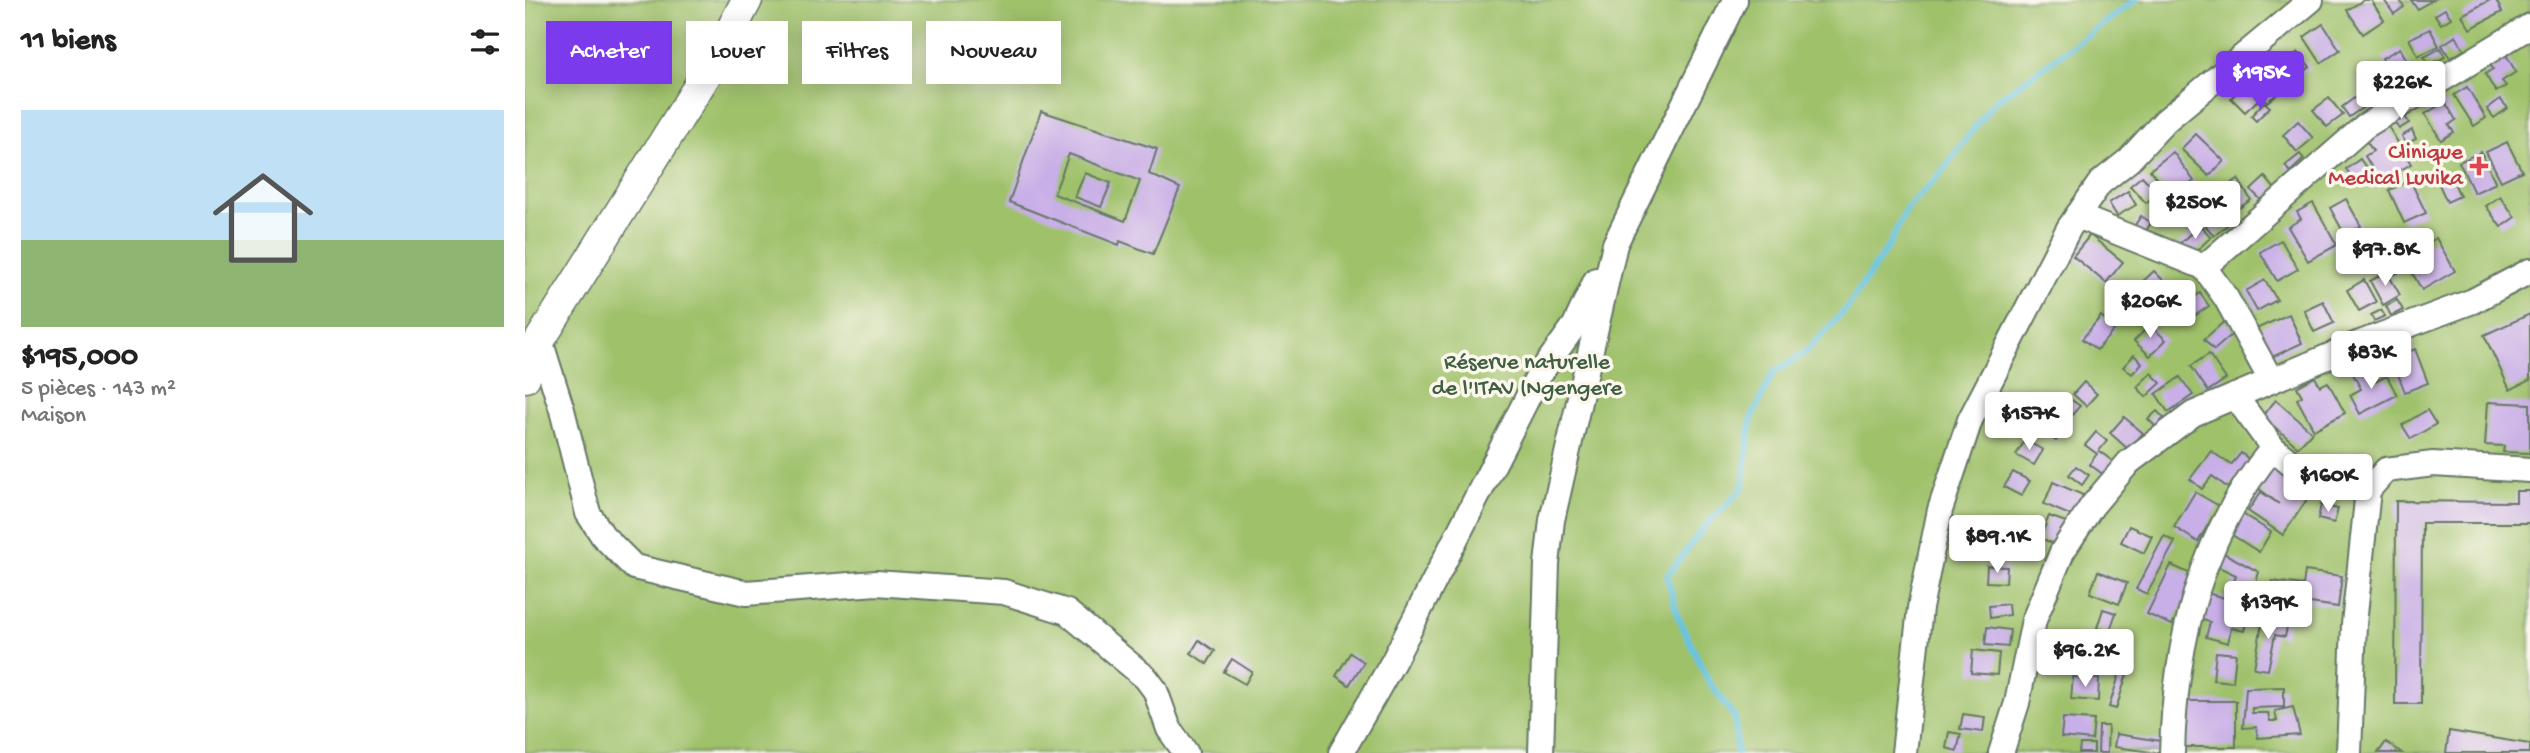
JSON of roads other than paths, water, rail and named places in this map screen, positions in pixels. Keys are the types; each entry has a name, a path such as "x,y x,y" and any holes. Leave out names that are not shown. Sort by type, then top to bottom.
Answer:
{"street":[{"path":"525,377 540,340 717,57 747,0"},
{"path":"1341,753 1353,737 1405,640 1539,375 1575,326 1600,268 1615,244 1735,0"},
{"path":"1904,753 1920,608 1940,510 1970,420 2077,216 2100,183 2129,160 2165,121 2311,0"},
{"path":"2204,267 2365,126 2530,26"},
{"path":"2077,216 2204,267 2226,298 2271,380"},
{"path":"1541,753 1547,564 1552,520 1615,244"},
{"path":"2001,753 2017,703 2034,620 2062,552 2092,506 2129,462 2193,414 2271,380 2473,301 2530,271"},
{"path":"540,340 562,410 588,513 603,536 634,567 746,593 876,583 1004,592 1040,601 1067,612 1146,678 1155,690 1169,729 1186,753"},
{"path":"2235,396 2273,448 2308,477 2368,489"},
{"path":"2172,753 2173,715 2195,589 2227,514 2248,478 2273,448"},
{"path":"2349,753 2354,624 2368,489 2386,470 2423,465 2530,470"}],"waterway":[{"path":"1737,753 1735,718 1708,680 1678,617 1667,576 1705,526 1743,488 1751,420 1773,373 1806,352 1847,308 1889,245 1907,208 1941,173 1993,103 2136,0"}],"place":[{"name":"Clinique Medical Luvika","path":"2479,166"}],"park label":[{"name":"Réserve naturelle de l'ITAV (Ngengere","path":"1527,376"}]}
